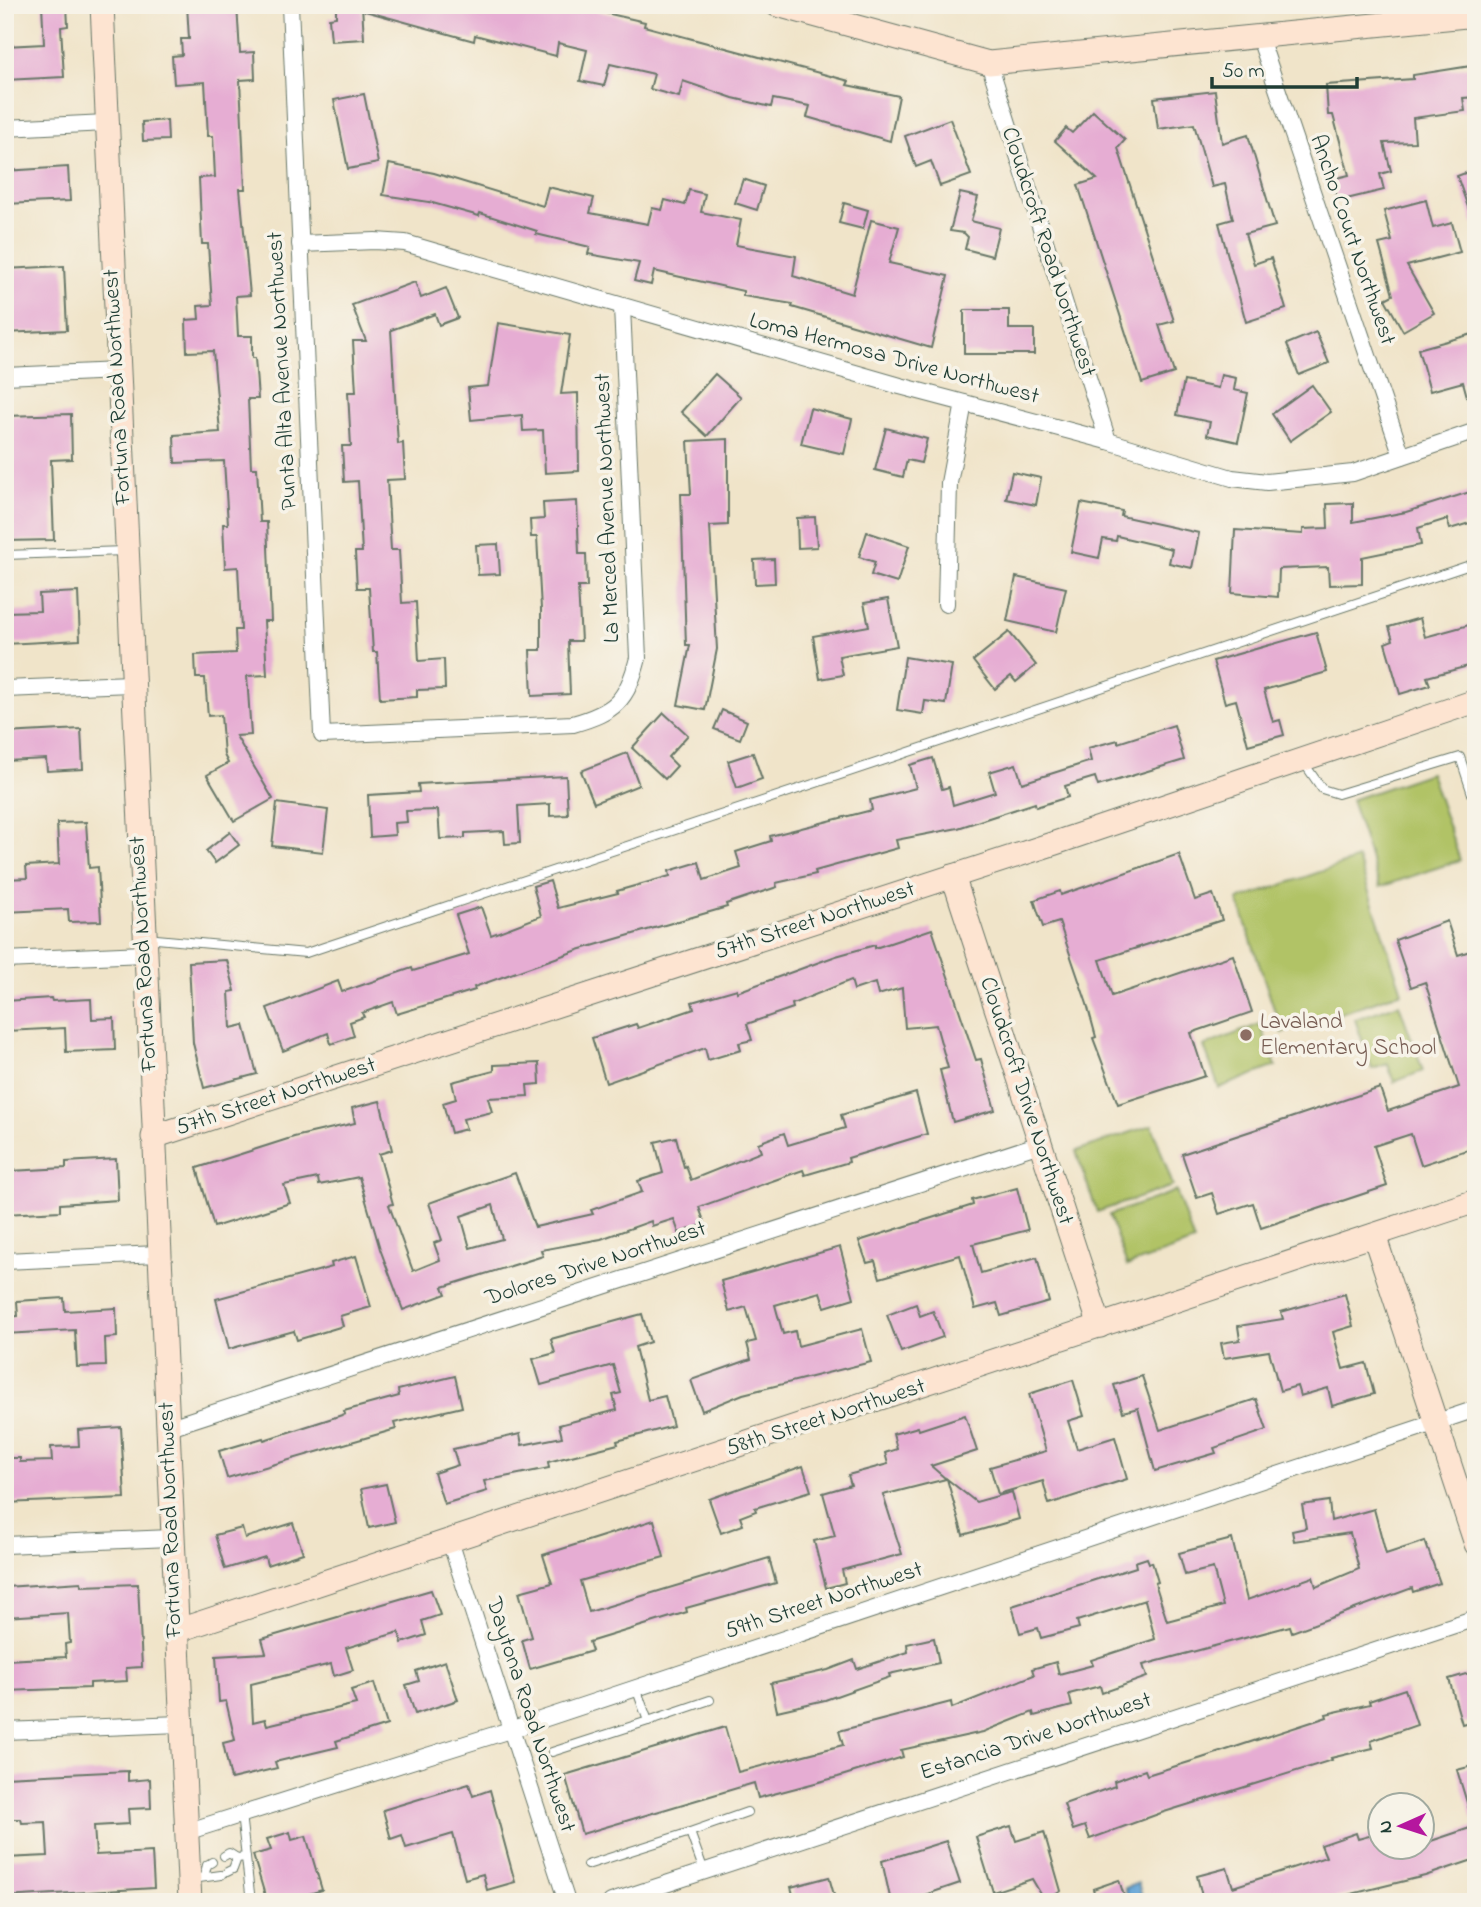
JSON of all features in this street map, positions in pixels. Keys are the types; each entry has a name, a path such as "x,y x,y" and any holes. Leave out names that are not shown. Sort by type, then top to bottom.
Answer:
{"street":[{"name":"Fortuna Road Northwest","path":"102,5 180,1724 186,1832 194,1886"},
{"name":"Punta Alta Avenue Northwest","path":"290,5 322,735 573,724 601,716 620,702"},
{"path":"776,5 989,63 1260,38 1446,11 1476,15"},
{"name":"Ancho Court Northwest","path":"1260,38 1402,456"},
{"name":"Cloudcroft Road Northwest","path":"989,63 1108,441"},
{"path":"5,128 106,123"},
{"name":"Loma Hermosa Drive Northwest","path":"300,244 375,241 405,243 622,307 1108,441 1232,478 1267,482 1353,473 1476,431"},
{"name":"La Merced Avenue Northwest","path":"620,702 632,681 638,657 622,307"},
{"path":"5,376 118,371"},
{"path":"946,604 948,483 964,403"},
{"path":"5,689 131,684"},
{"name":"57th Street Northwest","path":"153,1137 953,876 1476,701"},
{"name":"Cloudcroft Drive Northwest","path":"953,876 1100,1326"},
{"path":"5,960 144,946"},
{"name":"Dolores Drive Northwest","path":"167,1428 1040,1144"},
{"name":"58th Street Northwest","path":"176,1631 1476,1201"},
{"path":"1374,1235 1476,1544"},
{"path":"5,1261 158,1254"},
{"name":"59th Street Northwest","path":"186,1832 636,1688 1476,1409"},
{"path":"5,1545 171,1538"},
{"name":"Daytona Road Northwest","path":"450,1541 513,1728 567,1902"},
{"name":"Estancia Drive Northwest","path":"611,1902 1476,1618"},
{"path":"5,1731 180,1724"}],"lane":[{"path":"5,555 126,551"},
{"path":"144,946 306,953 1476,563"},
{"path":"1302,760 1322,789 1338,794 1460,757 1476,806"},
{"path":"636,1688 648,1721"},
{"path":"552,1752 710,1700"},
{"path":"587,1865 747,1812"},
{"path":"241,1814 242,1858 251,1902"},
{"path":"690,1832 704,1871"},
{"path":"224,1856 229,1853 242,1858"},
{"path":"194,1886 233,1869 242,1858"},
{"path":"194,1886 207,1865 212,1863"}],"green space":[{"path":"1430,773 1460,860 1380,887 1351,800"},
{"path":"1358,859 1402,992 1282,1033 1238,900"},
{"path":"1399,1004 1423,1071 1394,1082 1388,1064 1372,1069 1355,1019"},
{"path":"1260,1024 1276,1066 1219,1088 1204,1046"},
{"path":"1152,1125 1173,1186 1097,1212 1076,1151"},
{"path":"1176,1191 1194,1242 1127,1266 1109,1215"}],"water":[{"path":"1138,1883 1144,1902 1130,1902 1125,1888"}],"building":[{"path":"42,5 67,5 68,26 61,27 64,77 5,80 5,46 44,44"},
{"path":"187,5 237,5 240,53 254,52 255,79 240,80 245,189 240,189 250,295 236,296 238,336 252,336 252,358 255,358 258,399 248,399 251,468 257,468 260,522 267,522 271,621 264,621 267,675 247,676 251,735 236,736 273,799 234,821 207,775 228,763 224,755 221,715 208,716 205,678 196,678 195,655 236,653 235,630 241,630 238,567 225,568 223,524 228,524 224,461 175,463 174,435 220,432 213,351 187,352 186,320 199,319 198,306 212,305 208,244 202,244 199,178 215,177 213,136 208,136 205,82 174,84 172,56 182,55 181,39 189,39"},
{"path":"336,5 362,5 364,39 331,41 329,18 336,17"},
{"path":"366,5 571,5 645,22 644,26 849,81 847,85 899,96 890,141 807,117 810,106 773,99 771,107 733,98 683,81 679,97 650,89 654,74 610,64 604,86 580,81 587,50 558,43 556,56 475,35 474,41 365,11"},
{"path":"1471,66 1476,97 1463,98 1465,111 1413,118 1415,142 1384,143 1391,171 1380,174 1384,190 1338,201 1332,179 1349,175 1333,115 1328,115 1326,85 1413,79 1413,75"},
{"path":"1215,91 1222,143 1248,135 1275,226 1245,234 1254,264 1271,258 1286,309 1246,322 1219,223 1233,219 1225,184 1212,187 1194,124 1158,129 1154,98"},
{"path":"364,94 378,163 348,169 334,100"},
{"path":"1093,111 1125,140 1118,148 1174,321 1159,325 1174,373 1142,383 1078,185 1097,179 1055,141 1066,128 1072,133"},
{"path":"950,119 971,175 940,186 931,161 916,167 905,136"},
{"path":"167,120 168,140 143,141 142,122"},
{"path":"389,164 434,173 543,206 548,187 594,198 590,213 648,224 652,208 662,210 665,200 685,205 689,190 705,194 701,212 741,220 736,245 796,256 793,276 852,294 871,220 899,227 889,263 948,276 931,348 792,307 793,304 743,296 743,291 654,271 651,285 634,281 639,263 588,254 590,247 536,234 537,231 480,213 479,216 429,202 383,195"},
{"path":"68,167 70,201 5,204 5,171"},
{"path":"1476,169 1476,223 1474,224 1457,176"},
{"path":"743,179 764,186 757,210 735,203"},
{"path":"960,193 978,197 971,221 999,228 992,256 965,249 968,237 964,233 950,231"},
{"path":"1426,200 1433,228 1452,223 1460,252 1407,266 1434,313 1403,331 1385,299 1393,295 1379,244 1392,241 1384,211"},
{"path":"844,203 868,210 863,229 839,223"},
{"path":"64,266 67,330 5,333 5,269"},
{"path":"415,282 421,298 446,288 458,318 439,325 435,314 391,330 398,444 403,443 405,479 387,480 391,550 399,550 402,603 416,602 419,661 444,659 445,689 417,690 417,697 380,699 377,652 373,652 369,588 357,588 355,552 362,552 358,481 344,482 342,446 351,446 348,392 356,392 353,341 366,341 352,305"},
{"path":"964,310 1009,310 1009,329 1034,329 1034,354 964,354"},
{"path":"498,323 570,335 561,394 578,393 579,471 545,473 543,430 523,431 522,415 471,420 468,388 488,386"},
{"path":"1316,332 1329,363 1299,375 1287,344"},
{"path":"1476,333 1476,411 1471,411 1463,382 1430,391 1418,349"},
{"path":"715,374 741,397 707,436 681,412"},
{"path":"1221,375 1236,378 1234,390 1248,393 1238,442 1207,435 1210,422 1177,415 1184,381 1218,388"},
{"path":"1312,385 1331,412 1290,441 1272,414"},
{"path":"810,408 852,419 844,454 801,444"},
{"path":"71,414 72,459 51,460 54,540 5,541 5,416"},
{"path":"886,428 927,439 921,463 907,460 903,477 875,470"},
{"path":"728,439 728,525 710,526 717,649 705,710 678,705 690,645 686,645 681,494 691,494 688,441"},
{"path":"1012,472 1041,478 1036,505 1006,499"},
{"path":"1476,490 1476,521 1450,529 1447,519 1418,528 1421,545 1362,557 1362,584 1329,585 1328,567 1279,569 1278,597 1232,593 1235,530 1303,534 1303,529 1328,528 1327,504 1353,503 1353,522 1406,512"},
{"path":"577,501 579,554 586,554 587,587 578,587 581,641 568,641 570,694 532,696 530,650 541,650 541,609 537,537 531,537 530,520 544,519 543,503"},
{"path":"1081,503 1122,511 1121,516 1199,533 1192,568 1169,563 1172,549 1117,536 1116,541 1103,539 1099,558 1071,552"},
{"path":"815,517 817,547 798,548 797,518"},
{"path":"867,532 909,546 897,583 871,575 875,562 859,557"},
{"path":"498,544 500,574 478,575 476,545"},
{"path":"774,559 775,583 755,584 754,560"},
{"path":"1016,577 1066,588 1056,632 1007,621"},
{"path":"78,592 80,640 5,644 5,612 40,611 39,594"},
{"path":"888,599 897,646 839,656 843,675 820,679 813,636 869,626 864,603"},
{"path":"1420,618 1425,637 1476,623 1476,664 1427,677 1430,685 1400,694 1385,643 1393,640 1389,627"},
{"path":"1009,632 1036,665 1016,682 1011,676 995,689 973,661"},
{"path":"1316,632 1327,672 1264,690 1273,722 1280,720 1284,735 1248,745 1236,700 1225,703 1213,661"},
{"path":"905,657 952,665 946,704 925,701 923,714 897,710"},
{"path":"722,710 747,721 740,739 714,729"},
{"path":"664,713 688,735 668,757 677,766 665,779 632,748"},
{"path":"1174,725 1184,760 1098,786 1095,777 1065,786 1068,797 1036,807 1035,803 958,828 896,840 898,848 815,871 816,874 776,883 777,887 726,904 727,907 578,950 474,987 475,990 397,1014 393,1002 362,1013 364,1017 350,1022 354,1036 331,1044 328,1033 283,1051 267,1008 338,981 342,992 412,968 413,971 469,954 456,915 481,907 491,935 541,916 533,886 550,881 558,908 618,893 617,891 670,876 669,871 699,862 704,880 741,868 736,852 771,841 770,836 872,810 870,800 916,788 910,765 933,758 942,789 949,787 953,805 995,792 989,772 1016,764 1022,783 1091,761 1088,748 1118,740 1118,743"},
{"path":"81,729 83,769 47,771 46,759 5,761 5,733"},
{"path":"627,753 639,785 594,803 581,771"},
{"path":"753,753 762,779 737,788 728,761"},
{"path":"566,776 568,815 550,816 550,804 518,806 520,843 505,844 504,831 465,833 465,838 440,839 438,810 406,811 407,822 394,823 395,835 370,837 368,795 419,792 418,784"},
{"path":"277,803 328,810 323,852 272,846"},
{"path":"86,822 89,868 98,867 101,921 69,922 68,909 5,912 5,879 27,878 26,866 59,864 57,823"},
{"path":"230,832 239,845 215,863 206,851"},
{"path":"1179,854 1195,900 1213,894 1222,920 1100,960 1112,996 1233,955 1252,1012 1191,1033 1205,1076 1118,1104 1093,1038 1096,1037 1087,1004 1059,922 1043,927 1034,900 1060,891 1061,895"},
{"path":"1447,921 1458,955 1476,949 1476,1147 1421,1165 1411,1134 1374,1146 1387,1186 1261,1228 1253,1203 1219,1214 1212,1193 1197,1198 1182,1154 1380,1088 1388,1111 1459,1087 1425,982 1411,987 1395,940"},
{"path":"932,929 976,1060 981,1059 995,1110 953,1122 940,1070 948,1068 936,1025 905,1028 902,988 878,995 875,983 854,990 851,980 792,1004 793,1008 747,1024 752,1040 739,1043 741,1050 708,1060 705,1048 606,1083 592,1038 636,1024 638,1028 694,1009 692,1002 737,989 737,992 836,956 875,945 875,948"},
{"path":"227,960 235,991 229,992 231,1028 244,1025 257,1074 204,1088 193,1043 189,962"},
{"path":"51,998 52,1001 91,999 92,1019 114,1018 115,1050 66,1052 65,1028 7,1031 5,1001"},
{"path":"539,1063 540,1084 527,1085 528,1096 488,1098 492,1112 463,1119 466,1129 451,1133 443,1103 456,1099 452,1082 494,1071 494,1065"},
{"path":"916,1093 927,1134 848,1158 849,1162 805,1175 803,1170 699,1207 705,1224 679,1233 674,1219 652,1226 651,1221 601,1239 541,1250 543,1256 443,1287 446,1294 403,1310 380,1249 359,1177 319,1185 318,1178 284,1185 290,1203 214,1227 197,1168 294,1137 355,1123 352,1108 380,1101 392,1150 379,1154 393,1204 389,1205 413,1271 440,1260 434,1243 442,1240 429,1203 515,1173 535,1227 593,1214 591,1210 642,1192 638,1181 663,1173 655,1142 676,1137 684,1167 686,1166 691,1180 761,1152 758,1143 784,1133 788,1145 845,1128 841,1115","holes":["493,1205 502,1239 470,1248 461,1216"]},
{"path":"116,1159 118,1200 60,1204 60,1211 5,1214 5,1186 12,1185 11,1171 66,1168 66,1162"},
{"path":"1017,1188 1028,1230 973,1244 981,1273 1037,1257 1049,1302 1001,1316 997,1303 975,1309 960,1255 880,1278 875,1261 867,1263 859,1241 973,1205 972,1200"},
{"path":"840,1247 854,1298 825,1307 820,1292 775,1305 783,1334 795,1331 798,1346 862,1329 871,1362 743,1394 702,1411 691,1380 751,1359 747,1343 756,1341 746,1307 729,1312 721,1281"},
{"path":"356,1256 371,1307 340,1316 343,1326 297,1340 294,1331 229,1349 216,1299 332,1267 331,1263"},
{"path":"1345,1294 1353,1326 1333,1332 1343,1369 1366,1363 1374,1394 1332,1406 1328,1388 1300,1396 1297,1386 1280,1391 1269,1351 1224,1358 1221,1343 1240,1340 1238,1326 1283,1319 1281,1312"},
{"path":"64,1298 65,1311 116,1308 117,1337 105,1338 106,1366 77,1367 75,1330 5,1334 5,1317 18,1316 17,1301"},
{"path":"916,1304 920,1316 933,1311 943,1337 901,1352 887,1315"},
{"path":"642,1314 650,1342 635,1347 648,1400 665,1396 673,1426 548,1462 549,1468 484,1481 487,1491 444,1504 434,1473 458,1465 453,1449 520,1434 522,1445 562,1437 559,1425 617,1410 613,1395 621,1393 613,1365 541,1385 533,1359 555,1353 551,1339"},
{"path":"455,1376 462,1407 394,1423 396,1429 227,1478 219,1451 263,1438 264,1440 345,1414 344,1411 399,1396 398,1390"},
{"path":"1142,1376 1160,1430 1256,1399 1267,1430 1214,1448 1216,1453 1155,1471 1138,1408 1123,1412 1114,1385"},
{"path":"1073,1380 1084,1416 1068,1421 1077,1449 1115,1437 1127,1479 1049,1504 1043,1481 998,1494 990,1467 1046,1451 1029,1394"},
{"path":"965,1415 977,1451 931,1466 946,1479 883,1495 902,1554 842,1570 845,1583 826,1588 814,1541 835,1536 823,1493 851,1485 848,1475 888,1464 885,1453 897,1449 893,1434 918,1427 919,1430"},
{"path":"121,1427 125,1498 5,1503 5,1458 20,1458 20,1462 52,1461 51,1447 79,1446 78,1430"},
{"path":"803,1466 811,1491 755,1508 756,1511 740,1517 743,1525 721,1533 709,1499"},
{"path":"947,1479 976,1502 1012,1492 1019,1519 963,1535"},
{"path":"386,1484 395,1522 369,1528 361,1489"},
{"path":"1329,1501 1331,1521 1374,1509 1386,1554 1425,1541 1440,1583 1413,1592 1412,1588 1292,1632 1290,1626 1143,1665 1147,1677 1102,1693 1100,1686 1069,1694 1072,1706 1034,1716 1033,1712 983,1732 901,1750 903,1757 838,1777 758,1798 754,1783 582,1834 565,1775 725,1727 738,1772 843,1745 839,1731 951,1702 952,1708 1034,1675 1032,1669 1056,1662 1059,1674 1093,1665 1091,1660 1155,1639 1145,1600 1077,1621 1079,1628 1041,1638 1038,1628 1020,1633 1012,1606 1136,1567 1135,1562 1147,1558 1149,1563 1152,1562 1158,1582 1155,1583 1167,1621 1223,1606 1213,1568 1185,1575 1179,1553 1232,1539 1247,1600 1313,1577 1316,1587 1359,1569 1350,1533 1294,1541 1292,1531 1306,1528 1302,1505"},
{"path":"654,1520 664,1557 580,1581 589,1612 769,1558 776,1583 686,1608 687,1612 589,1642 592,1651 530,1669 522,1640 532,1637 519,1592 552,1583 543,1555"},
{"path":"293,1523 303,1553 267,1565 265,1557 225,1569 215,1535 242,1528 245,1538"},
{"path":"81,1582 82,1586 138,1584 142,1667 126,1668 127,1681 90,1683 90,1688 5,1691 5,1660 66,1657 65,1644 70,1643 68,1613 5,1617 5,1587"},
{"path":"431,1590 440,1615 422,1621 426,1635 402,1643 399,1632 346,1648 353,1670 334,1676 331,1664 251,1684 253,1722 265,1719 267,1725 356,1704 351,1690 374,1683 387,1725 336,1741 338,1747 275,1762 277,1768 231,1779 223,1743 235,1740 226,1701 219,1702 216,1656 266,1653 262,1639"},
{"path":"934,1638 939,1663 889,1674 890,1677 825,1700 777,1711 771,1683 828,1670 854,1660 857,1669 908,1652 907,1644"},
{"path":"445,1661 458,1700 415,1714 406,1685 419,1681 416,1671"},
{"path":"1476,1671 1476,1720 1462,1724 1449,1679"},
{"path":"1405,1689 1417,1725 1371,1741 1373,1748 1331,1758 1332,1760 1161,1813 1090,1839 1085,1826 1073,1830 1064,1804 1115,1786 1114,1781 1145,1770 1147,1775 1202,1758 1327,1717 1326,1714 1370,1704 1369,1701"},
{"path":"1476,1765 1476,1818 1472,1819 1457,1770"},
{"path":"128,1771 128,1781 150,1779 151,1808 128,1809 129,1824 94,1826 96,1855 152,1852 154,1888 5,1897 5,1858 48,1856 46,1822 22,1823 21,1819 9,1819 9,1812 5,1812 5,1777"},
{"path":"469,1784 473,1796 490,1790 515,1882 487,1890 483,1874 465,1879 453,1834 406,1848 402,1835 391,1839 383,1810"},
{"path":"1011,1826 1016,1841 1044,1832 1061,1891 1045,1901 1032,1879 993,1892 976,1837"},
{"path":"1476,1826 1476,1859 1425,1876 1319,1902 1199,1902 1198,1898 1202,1896 1197,1876 1227,1868 1233,1887 1326,1857 1321,1845 1356,1833 1358,1839 1366,1837 1366,1862 1436,1862 1436,1839"},
{"path":"290,1832 292,1840 306,1836 322,1890 283,1902 267,1902 253,1855 271,1850 267,1839"},
{"path":"946,1841 960,1883 904,1902 891,1902 882,1861"},
{"path":"829,1877 836,1902 795,1902 791,1887"},
{"path":"1119,1880 1126,1902 1097,1902 1093,1889"}],"place":[{"name":"Lavaland Elementary School","path":"1246,1035"}]}
